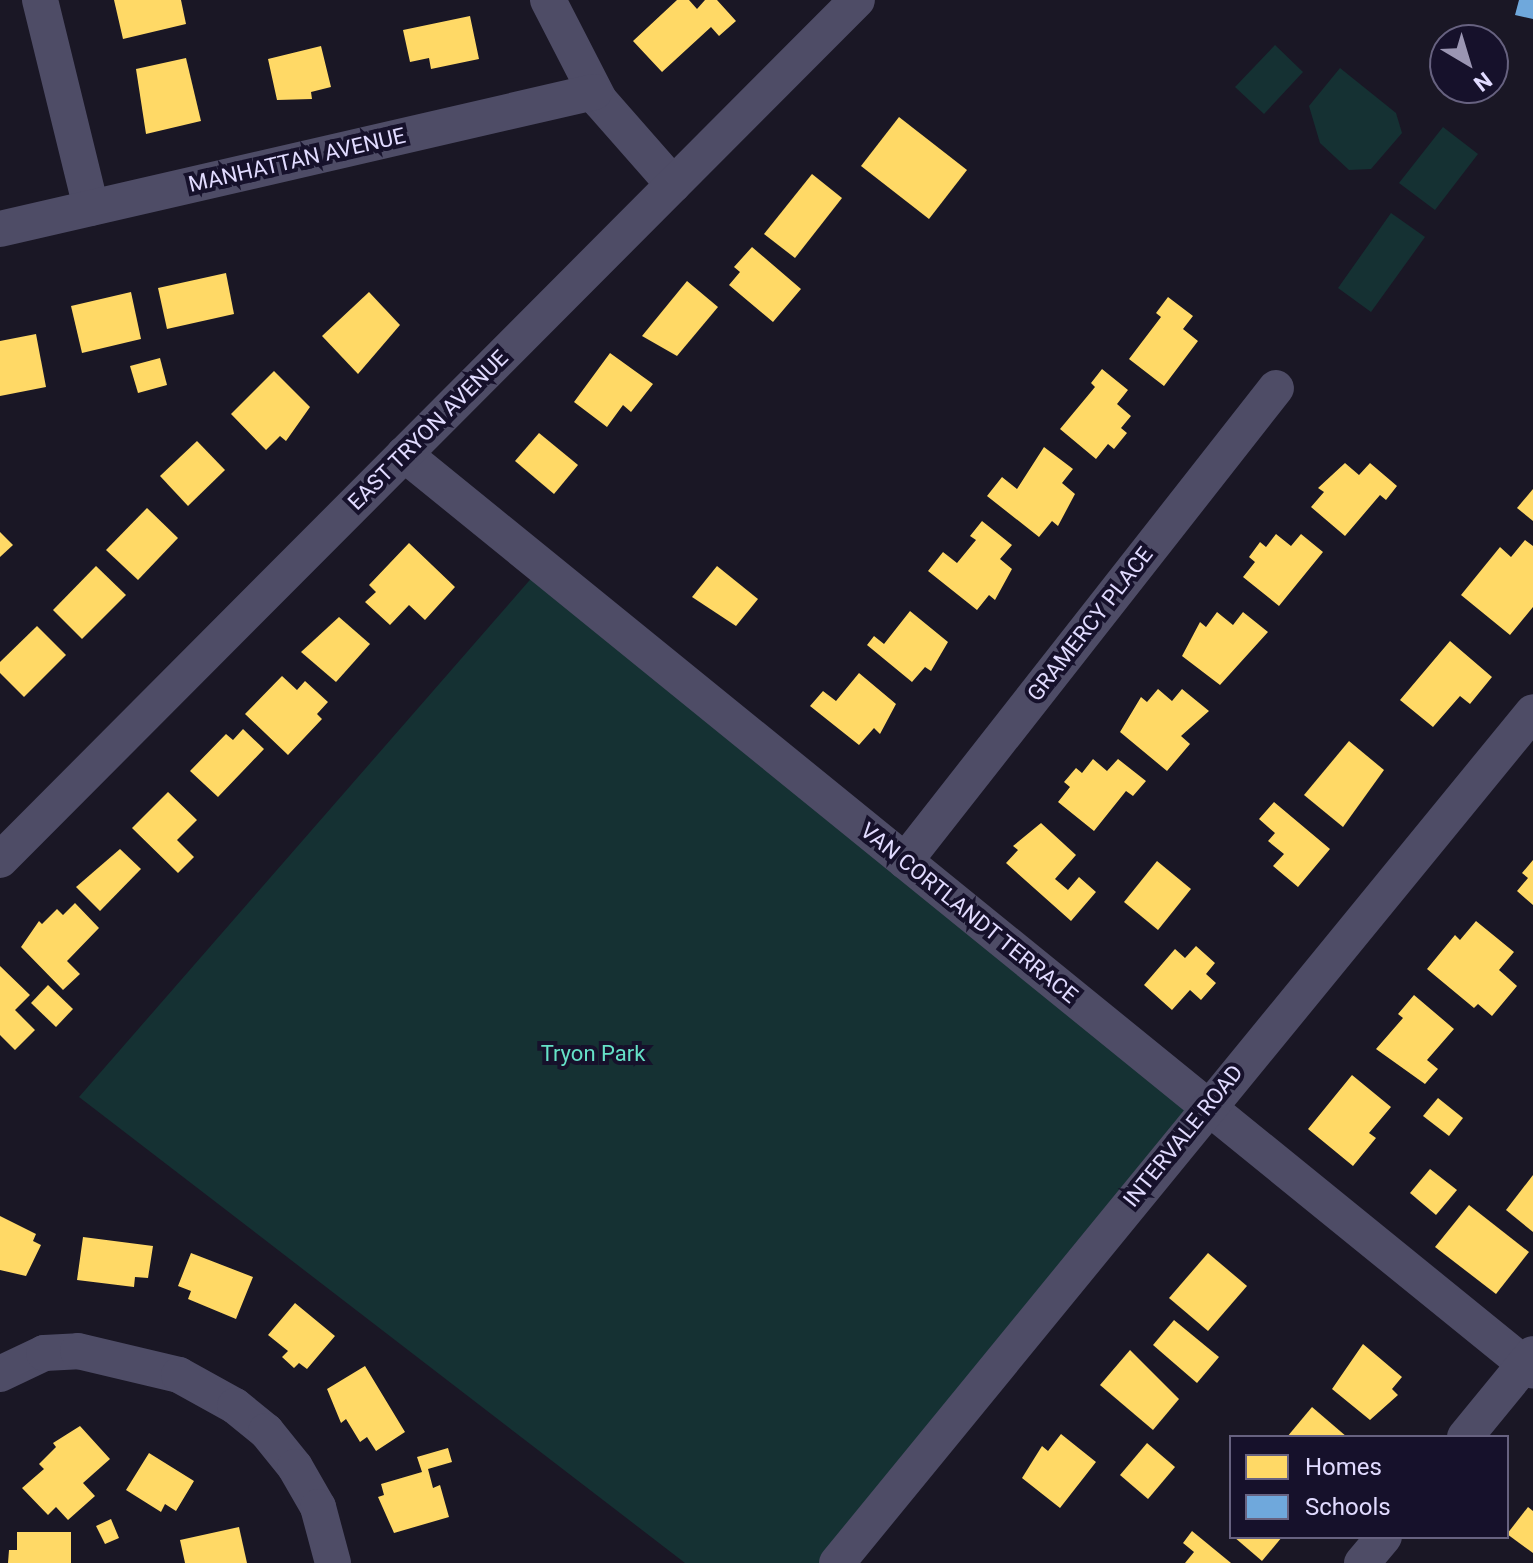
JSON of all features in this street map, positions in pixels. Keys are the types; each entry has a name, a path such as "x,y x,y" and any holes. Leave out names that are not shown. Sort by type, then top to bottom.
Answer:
{"street":[{"path":"40,0 91,208"},
{"path":"548,0 594,92 673,184"},
{"name":"EAST TRYON AVENUE","path":"0,860 857,0"},
{"name":"MANHATTAN AVENUE","path":"0,229 594,92"},
{"name":"GRAMERCY PLACE","path":"905,861 1276,388"},
{"name":"VAN CORTLANDT TERRACE","path":"404,454 1207,1106 1530,1363"},
{"name":"INTERVALE ROAD","path":"837,1563 1207,1106 1533,712"},
{"path":"0,1374 44,1353 78,1351 179,1375 235,1406 266,1431 295,1467 318,1507 333,1563"},
{"path":"1467,1435 1530,1363"},
{"path":"1362,1563 1382,1539"}],"green space":[{"path":"1275,45 1303,72 1264,114 1235,87"},
{"path":"1340,68 1396,113 1402,133 1371,169 1349,170 1320,143 1309,106"},
{"path":"1443,127 1478,154 1435,210 1399,183"},
{"path":"1391,213 1425,237 1371,312 1338,288"},
{"name":"Tryon Park","path":"542,566 1207,1106 837,1563 685,1563 79,1097"}],"building: Homes":[{"path":"114,0 181,0 186,24 123,39"},
{"path":"677,0 689,0 697,9 705,0 717,0 736,21 719,36 711,27 662,72 633,41"},
{"path":"470,16 479,59 431,69 429,58 410,62 403,30"},
{"path":"321,46 331,87 311,92 312,99 277,100 268,59"},
{"path":"186,58 201,121 146,134 136,69"},
{"path":"899,117 967,170 929,219 861,166"},
{"path":"812,174 842,198 795,258 764,234"},
{"path":"752,247 801,289 773,322 729,285 740,272 734,267"},
{"path":"226,273 234,314 167,329 158,288"},
{"path":"687,281 718,307 677,356 642,336"},
{"path":"131,292 141,339 82,353 71,306"},
{"path":"369,292 400,325 358,374 322,336"},
{"path":"1168,297 1193,316 1183,329 1198,341 1164,386 1129,359 1161,317 1156,313"},
{"path":"36,334 46,387 0,396 0,341"},
{"path":"610,353 653,384 631,412 623,405 607,427 574,402"},
{"path":"160,358 167,385 138,393 130,366"},
{"path":"1102,369 1128,390 1117,404 1131,416 1121,428 1127,433 1114,449 1108,444 1096,459 1060,429 1095,387 1091,383"},
{"path":"274,371 310,407 286,441 280,436 266,450 231,414"},
{"path":"539,433 578,465 554,494 515,461"},
{"path":"197,441 225,470 188,506 160,476"},
{"path":"1044,447 1073,469 1062,483 1075,494 1058,526 1052,521 1039,537 987,496 1002,477 1017,489"},
{"path":"1345,463 1359,475 1370,463 1397,486 1386,500 1380,495 1345,536 1311,507 1324,492 1318,488"},
{"path":"1533,489 1533,521 1517,508"},
{"path":"147,508 178,538 138,580 106,550"},
{"path":"982,521 1012,545 1000,559 1012,569 995,600 989,595 977,610 928,571 943,552 957,563 976,540 970,536"},
{"path":"0,532 13,545 0,557"},
{"path":"1276,534 1291,546 1301,534 1323,552 1279,606 1243,577 1255,562 1249,557 1260,542 1266,547"},
{"path":"1525,540 1533,546 1533,607 1510,635 1461,595 1500,547 1511,557"},
{"path":"409,543 455,587 425,620 409,605 390,625 365,602 376,592 369,585"},
{"path":"96,566 126,595 82,639 53,610"},
{"path":"717,566 758,599 736,626 692,597"},
{"path":"910,611 948,642 931,671 925,667 912,682 867,645 874,636 884,644"},
{"path":"1217,612 1233,625 1243,612 1268,632 1220,685 1182,656 1200,622 1206,627"},
{"path":"339,617 370,644 336,682 301,652"},
{"path":"37,626 66,655 24,697 0,673 0,662"},
{"path":"1450,641 1492,677 1470,704 1460,696 1433,727 1400,700"},
{"path":"859,673 896,704 880,734 874,728 859,745 810,706 823,691 836,701"},
{"path":"282,676 297,690 305,681 328,702 317,714 322,719 288,755 245,714"},
{"path":"1158,689 1172,701 1182,689 1209,711 1181,736 1190,744 1167,771 1120,732 1141,697 1147,702"},
{"path":"243,729 264,749 218,797 190,771 226,734 233,740"},
{"path":"1349,741 1384,770 1343,827 1304,795"},
{"path":"1093,759 1107,771 1118,759 1146,781 1133,796 1126,791 1094,831 1058,802 1070,787 1064,782 1076,768 1082,773"},
{"path":"168,792 197,820 177,840 194,857 178,873 132,828"},
{"path":"1274,802 1330,849 1298,887 1273,866 1284,854 1268,841 1275,833 1259,819"},
{"path":"1041,823 1076,855 1055,879 1068,890 1079,877 1096,892 1071,921 1006,863 1018,850 1013,846"},
{"path":"120,849 141,869 100,911 76,887"},
{"path":"1533,860 1533,905 1517,891 1528,878 1522,873"},
{"path":"1157,861 1191,889 1158,930 1124,902"},
{"path":"75,903 99,928 67,961 80,974 63,990 21,947 39,921 42,924 57,909 63,915"},
{"path":"1476,921 1514,952 1499,970 1517,986 1492,1016 1478,1004 1474,1008 1427,969 1455,935 1460,940"},
{"path":"1196,946 1215,963 1206,974 1216,983 1201,1000 1190,990 1172,1010 1144,985 1175,949 1185,958"},
{"path":"0,966 30,995 15,1010 35,1030 15,1050 0,1035"},
{"path":"48,985 73,1009 56,1027 31,1003"},
{"path":"1414,995 1454,1029 1427,1060 1438,1069 1425,1084 1376,1049 1403,1018 1398,1014"},
{"path":"1352,1075 1391,1107 1369,1133 1376,1138 1353,1166 1308,1129"},
{"path":"1438,1098 1463,1118 1449,1136 1423,1116"},
{"path":"1430,1169 1457,1190 1436,1215 1410,1193"},
{"path":"1533,1175 1533,1232 1506,1210"},
{"path":"1469,1205 1529,1252 1496,1294 1435,1247"},
{"path":"0,1216 36,1234 33,1241 41,1245 26,1276 0,1270"},
{"path":"83,1237 153,1246 148,1278 135,1277 134,1287 77,1280"},
{"path":"191,1253 253,1277 236,1319 188,1299 191,1291 178,1286"},
{"path":"1208,1253 1247,1286 1208,1331 1169,1298"},
{"path":"295,1303 335,1336 307,1369 299,1363 294,1368 282,1357 288,1351 268,1335"},
{"path":"1174,1320 1219,1357 1197,1383 1153,1345"},
{"path":"1363,1344 1402,1377 1392,1389 1398,1395 1370,1420 1332,1389"},
{"path":"1130,1350 1179,1399 1153,1430 1100,1385"},
{"path":"365,1366 405,1432 376,1451 367,1437 360,1442 346,1419 341,1423 327,1389"},
{"path":"1312,1407 1345,1435 1289,1435"},
{"path":"80,1426 110,1459 83,1483 95,1496 68,1520 56,1507 48,1515 22,1488 44,1469 39,1464 56,1447 53,1443"},
{"path":"1061,1434 1096,1462 1060,1508 1022,1478 1042,1446 1048,1451"},
{"path":"1147,1443 1175,1467 1148,1499 1120,1475"},
{"path":"448,1448 452,1462 428,1469 433,1488 440,1485 449,1517 394,1533 378,1497 384,1495 381,1484 422,1472 417,1457"},
{"path":"149,1453 194,1481 176,1511 165,1504 161,1512 126,1490"},
{"path":"1528,1507 1533,1511 1533,1553 1509,1535"},
{"path":"111,1519 119,1538 105,1544 96,1526"},
{"path":"239,1527 247,1563 185,1563 180,1540"},
{"path":"1192,1531 1231,1563 1185,1563 1194,1552 1183,1543"},
{"path":"17,1532 71,1532 71,1563 8,1563 9,1550 17,1550"},
{"path":"1236,1539 1280,1539 1262,1561"}],"building: Schools":[{"path":"1519,0 1533,0 1533,19 1515,15"}]}
